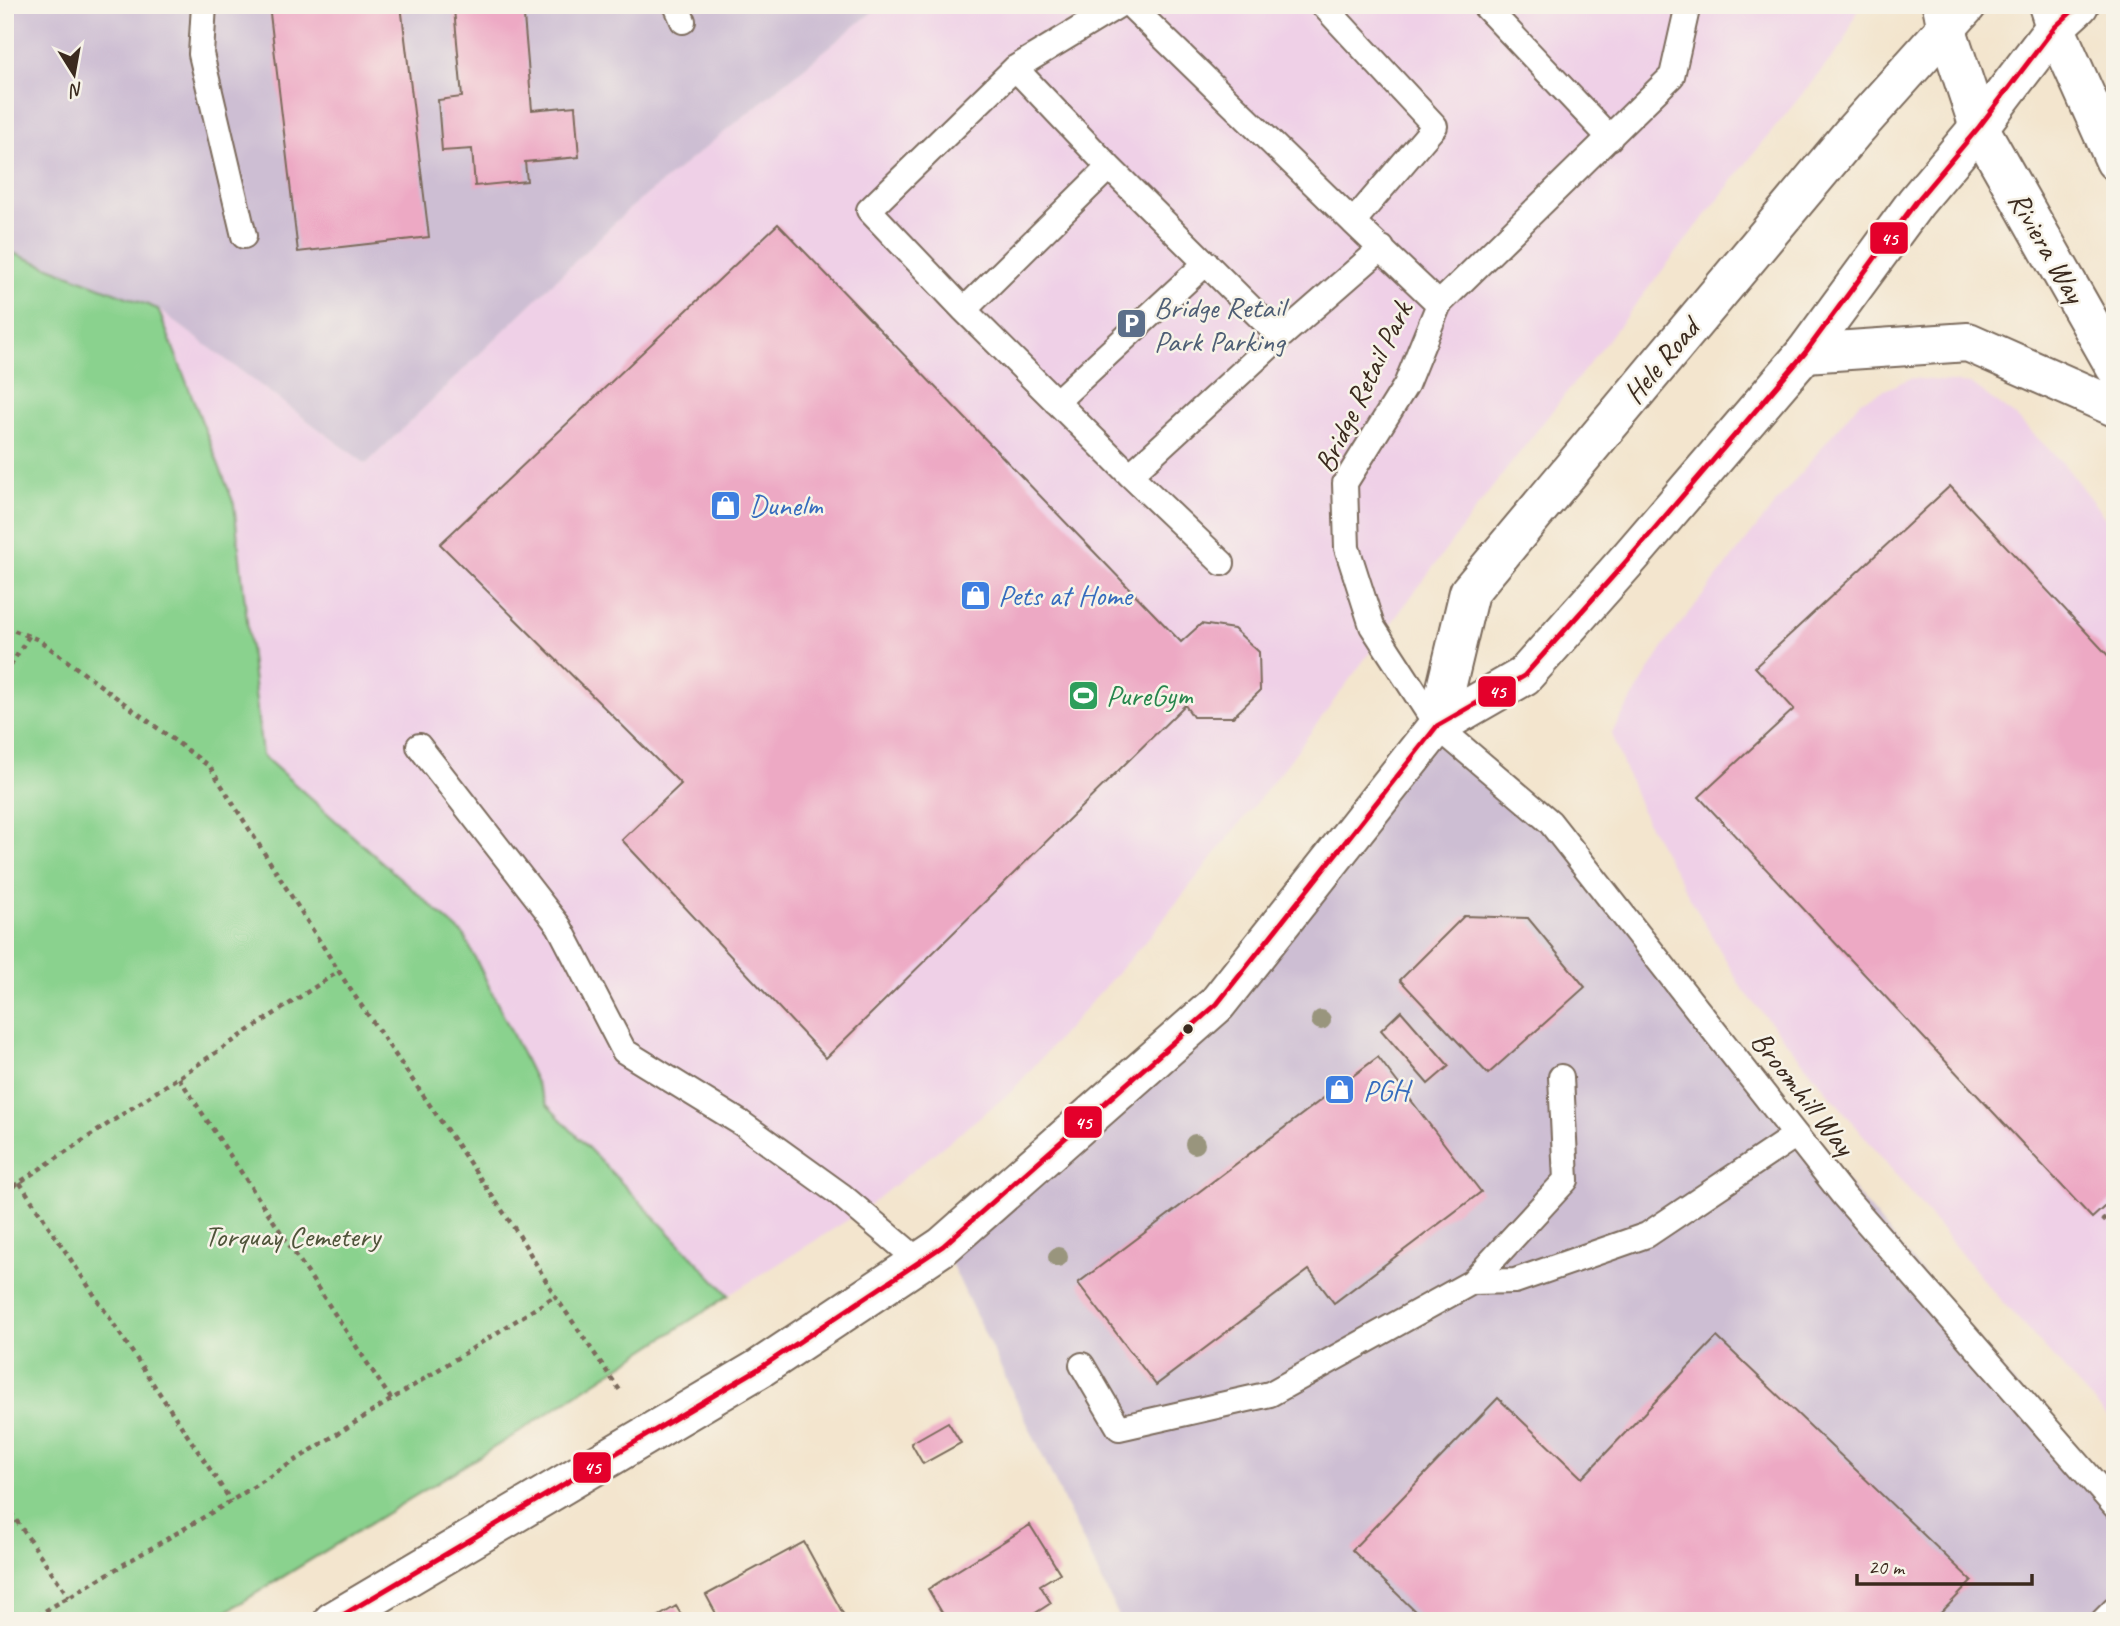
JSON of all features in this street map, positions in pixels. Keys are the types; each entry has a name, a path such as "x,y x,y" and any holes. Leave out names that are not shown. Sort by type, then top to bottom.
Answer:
{"main road":[{"name":"Hele Road","path":"333,1621 760,1368 943,1246 1217,1004 1437,726 1524,676 1805,353 1916,202 1979,127 2061,12"},
{"path":"2061,12 2115,161"},
{"name":"Hele Road","path":"1437,726 1469,592 1952,13"},
{"name":"Riviera Way","path":"1952,13 1979,127 2115,367"},
{"path":"1805,353 1968,342 2115,407"}],"lane":[{"path":"204,5 201,54 244,236"},
{"path":"1119,5 1015,68 869,209 964,310 1222,564"},
{"name":"Bridge Retail Park","path":"1130,5 1439,304"},
{"path":"1323,5 1435,126 1353,222"},
{"path":"1483,5 1610,138"},
{"name":"Bridge Retail Park","path":"1437,726 1372,626 1347,548 1345,483 1406,385 1439,304 1672,76 1688,5"},
{"path":"1015,68 1109,167 1280,337"},
{"path":"964,310 1109,167"},
{"path":"1130,475 1280,337 1382,248"},
{"path":"1056,402 1206,263"},
{"name":"Broomhill Way","path":"1437,726 1550,822 1843,1195 2115,1506"},
{"path":"419,746 559,926 624,1051 741,1123 841,1195 920,1262"},
{"path":"1082,1365 1119,1428 1270,1394 1472,1282 1566,1180 1561,1077"},
{"path":"1472,1282 1516,1281 1647,1235 1796,1135"},
{"path":"2103,1621 2115,1609"}],"path":[{"path":"5,627 39,640 210,767 339,971 519,1234 555,1296 648,1434"},
{"path":"5,674 29,636"},
{"path":"5,1192 339,971"},
{"path":"179,1079 391,1399"},
{"path":"20,1183 231,1501"},
{"path":"2102,1221 2115,1210"},
{"path":"27,1621 231,1501 555,1296"},
{"path":"5,1504 69,1597"}],"shaded area":[{"path":"5,5 881,5 628,210 366,464 158,309 5,250"},
{"path":"881,5 1859,5 1844,43 1755,152 1488,493 1287,764 1150,936 1011,1092 862,1211 729,1295 547,1105 464,935 262,755 234,504 158,309 366,464 628,210"},
{"path":"1911,378 1971,384 2014,415 2063,463 2115,531 2115,1425 1987,1285 1741,987 1645,819 1611,734 1667,641 1860,401"},
{"path":"1437,726 1550,822 2115,1506 2115,1621 1121,1621 943,1246 1217,1004"}],"green space":[{"name":"Torquay Cemetery","path":"5,250 158,309 234,504 262,755 464,935 547,1105 729,1295 511,1437 211,1621 5,1621"}],"building":[{"path":"269,5 401,5 429,237 298,252"},
{"path":"523,5 532,110 575,106 579,157 525,162 527,181 475,186 472,149 442,151 438,100 462,97 454,9"},
{"path":"778,224 1181,642 1201,624 1234,629 1259,652 1260,691 1233,717 1193,717 1185,705 826,1058 622,840 681,784 440,544"},
{"path":"1950,486 2115,663 2115,1197 2092,1218 1699,797 1794,709 1755,667"},
{"path":"1464,916 1528,918 1585,987 1488,1074 1400,980"},
{"path":"1401,1011 1449,1066 1428,1084 1381,1030"},
{"path":"1378,1057 1481,1192 1334,1303 1309,1270 1156,1385 1078,1283"},
{"path":"1717,1337 1972,1581 1933,1621 1425,1621 1352,1550 1498,1398 1582,1478"},
{"path":"948,1422 961,1443 923,1464 911,1443"},
{"path":"1030,1525 1060,1573 1040,1585 1051,1603 1023,1621 947,1621 928,1589"},
{"path":"804,1542 847,1621 720,1621 706,1595"},
{"path":"676,1606 685,1621 651,1621"}],"transit line":[{"name":"45","path":"333,1621 760,1368 943,1246 1217,1004 1437,726 1524,676 1631,556 1805,353 1916,202 1979,127 2055,27 2079,5"}],"place":[{"name":"Bridge Retail Park Parking","path":"1131,324"},
{"name":"Dunelm","path":"726,505"},
{"name":"Pets at Home","path":"975,595"},
{"name":"PureGym","path":"1083,695"},
{"name":"PGH","path":"1340,1090"}]}
